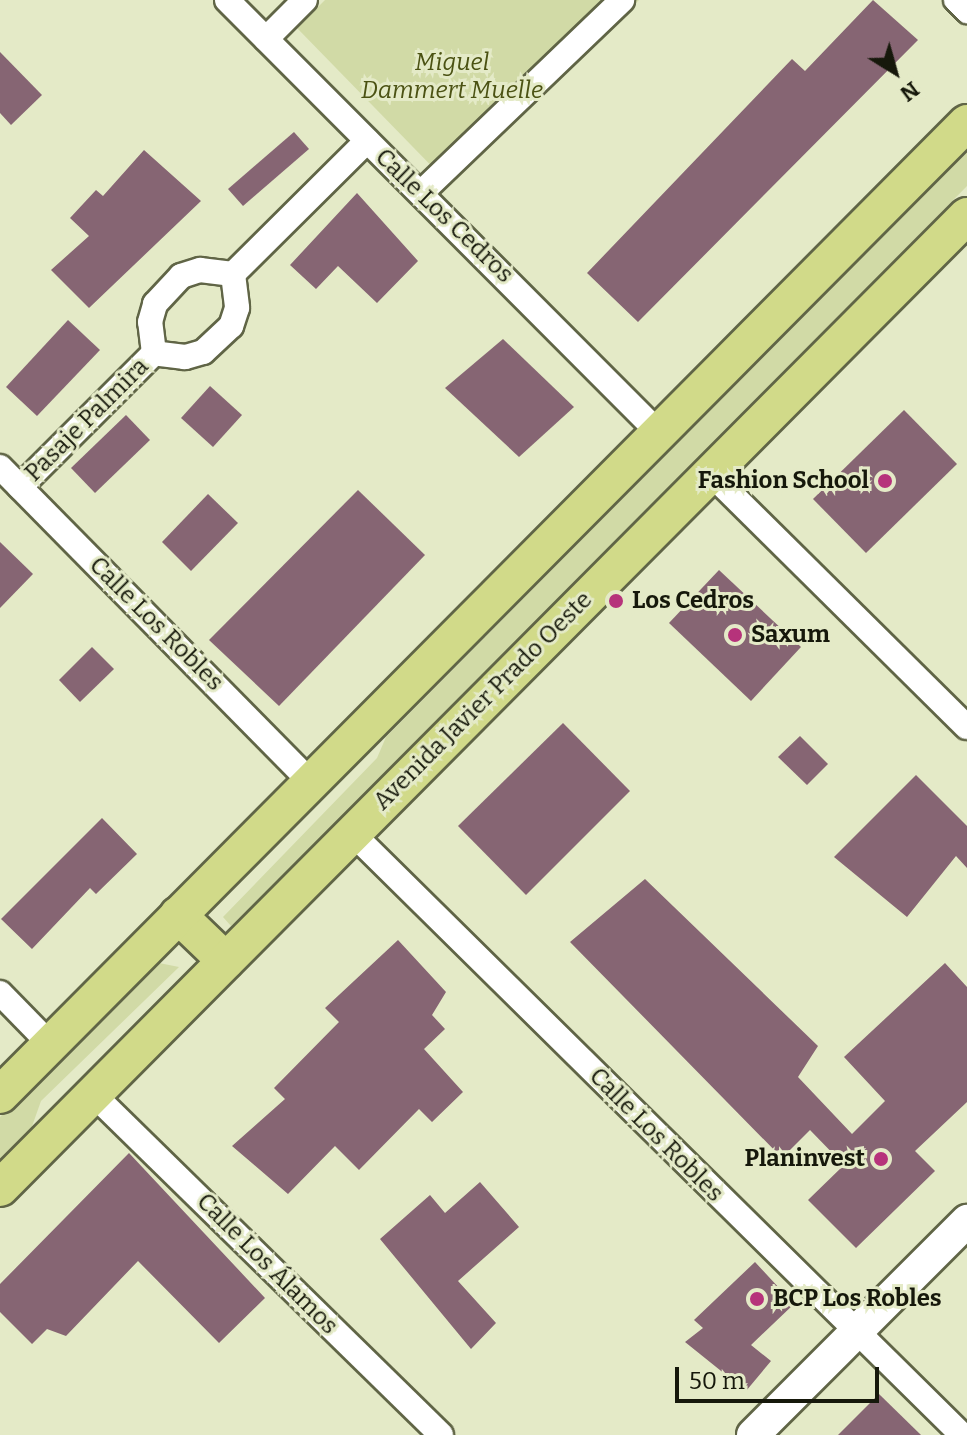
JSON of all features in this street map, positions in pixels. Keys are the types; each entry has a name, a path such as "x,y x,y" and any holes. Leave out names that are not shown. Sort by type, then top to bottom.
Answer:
{"main road":[{"path":"0,1095 967,123"},
{"name":"Avenida Javier Prado Oeste","path":"0,1188 967,216"},
{"path":"178,915 226,961"}],"street":[{"name":"Calle Los Cedros","path":"227,0 367,141 423,191 659,433"},
{"path":"266,39 305,0"},
{"path":"423,191 622,0"},
{"path":"956,0 967,11"},
{"path":"233,274 367,141"},
{"name":"Pasaje Palmira","path":"200,270 233,274 237,308 219,341 185,357 154,353 150,322 166,288 200,270"},
{"name":"Pasaje Palmira","path":"20,487 154,353"},
{"name":"Calle Los Robles","path":"0,467 311,782"},
{"path":"710,473 967,727"},
{"name":"Calle Los Robles","path":"352,833 855,1333 962,1435"},
{"path":"0,993 50,1044"},
{"name":"Calle Los Álamos","path":"93,1094 441,1435"},
{"path":"753,1435 967,1221"}],"green space":[{"name":"Miguel Dammert Muelle","path":"325,0 639,0 450,185 297,28"},
{"path":"967,151 967,186 406,758 231,926 223,917 377,758 386,737"},
{"path":"154,962 179,967 41,1101 30,1132 0,1162 0,1117"}],"building":[{"path":"873,0 918,40 638,322 587,273 792,59 805,71"},
{"path":"0,52 42,95 11,125 0,113"},
{"path":"294,132 309,149 243,206 228,189"},
{"path":"144,150 201,201 89,308 51,270 89,236 70,218 96,190 103,196"},
{"path":"357,193 418,261 377,303 338,266 316,289 290,265"},
{"path":"68,320 100,350 37,416 6,387"},
{"path":"503,339 574,407 519,457 445,388"},
{"path":"210,386 242,415 213,447 181,418"},
{"name":"Fashion School","path":"904,410 957,464 866,553 813,499"},
{"path":"126,415 150,440 95,493 71,468"},
{"path":"358,490 425,555 279,706 209,640"},
{"path":"208,494 238,523 191,571 162,542"},
{"path":"0,542 33,574 0,608"},
{"name":"Saxum","path":"719,570 801,647 751,701 669,623"},
{"path":"92,647 114,669 80,702 59,680"},
{"path":"563,723 630,791 526,895 458,826"},
{"path":"800,736 828,764 807,785 778,757"},
{"path":"916,775 967,826 967,868 956,856 907,917 834,857"},
{"path":"102,818 137,854 96,894 90,888 32,949 1,919"},
{"path":"645,879 818,1046 798,1077 852,1134 885,1101 844,1057 945,963 967,987 967,1102 915,1151 935,1171 856,1248 808,1200 844,1165 810,1130 782,1158 570,942"},
{"path":"398,940 446,992 432,1015 445,1029 424,1049 463,1092 432,1122 419,1109 359,1170 335,1146 288,1194 232,1146 285,1099 274,1088 339,1022 325,1008"},
{"path":"129,1153 265,1298 219,1343 138,1261 66,1336 47,1329 32,1344 0,1312 0,1284"},
{"path":"480,1182 519,1227 458,1281 496,1323 471,1349 380,1239 430,1195 445,1213"},
{"path":"755,1262 794,1304 751,1345 771,1361 746,1391 685,1342 703,1328 694,1320"},
{"path":"879,1394 921,1435 838,1435"}],"place":[{"name":"Fashion School","path":"885,481"},
{"name":"Los Cedros","path":"616,601"},
{"name":"Saxum","path":"735,635"},
{"name":"Planinvest","path":"881,1159"},
{"name":"BCP Los Robles","path":"757,1299"}]}
